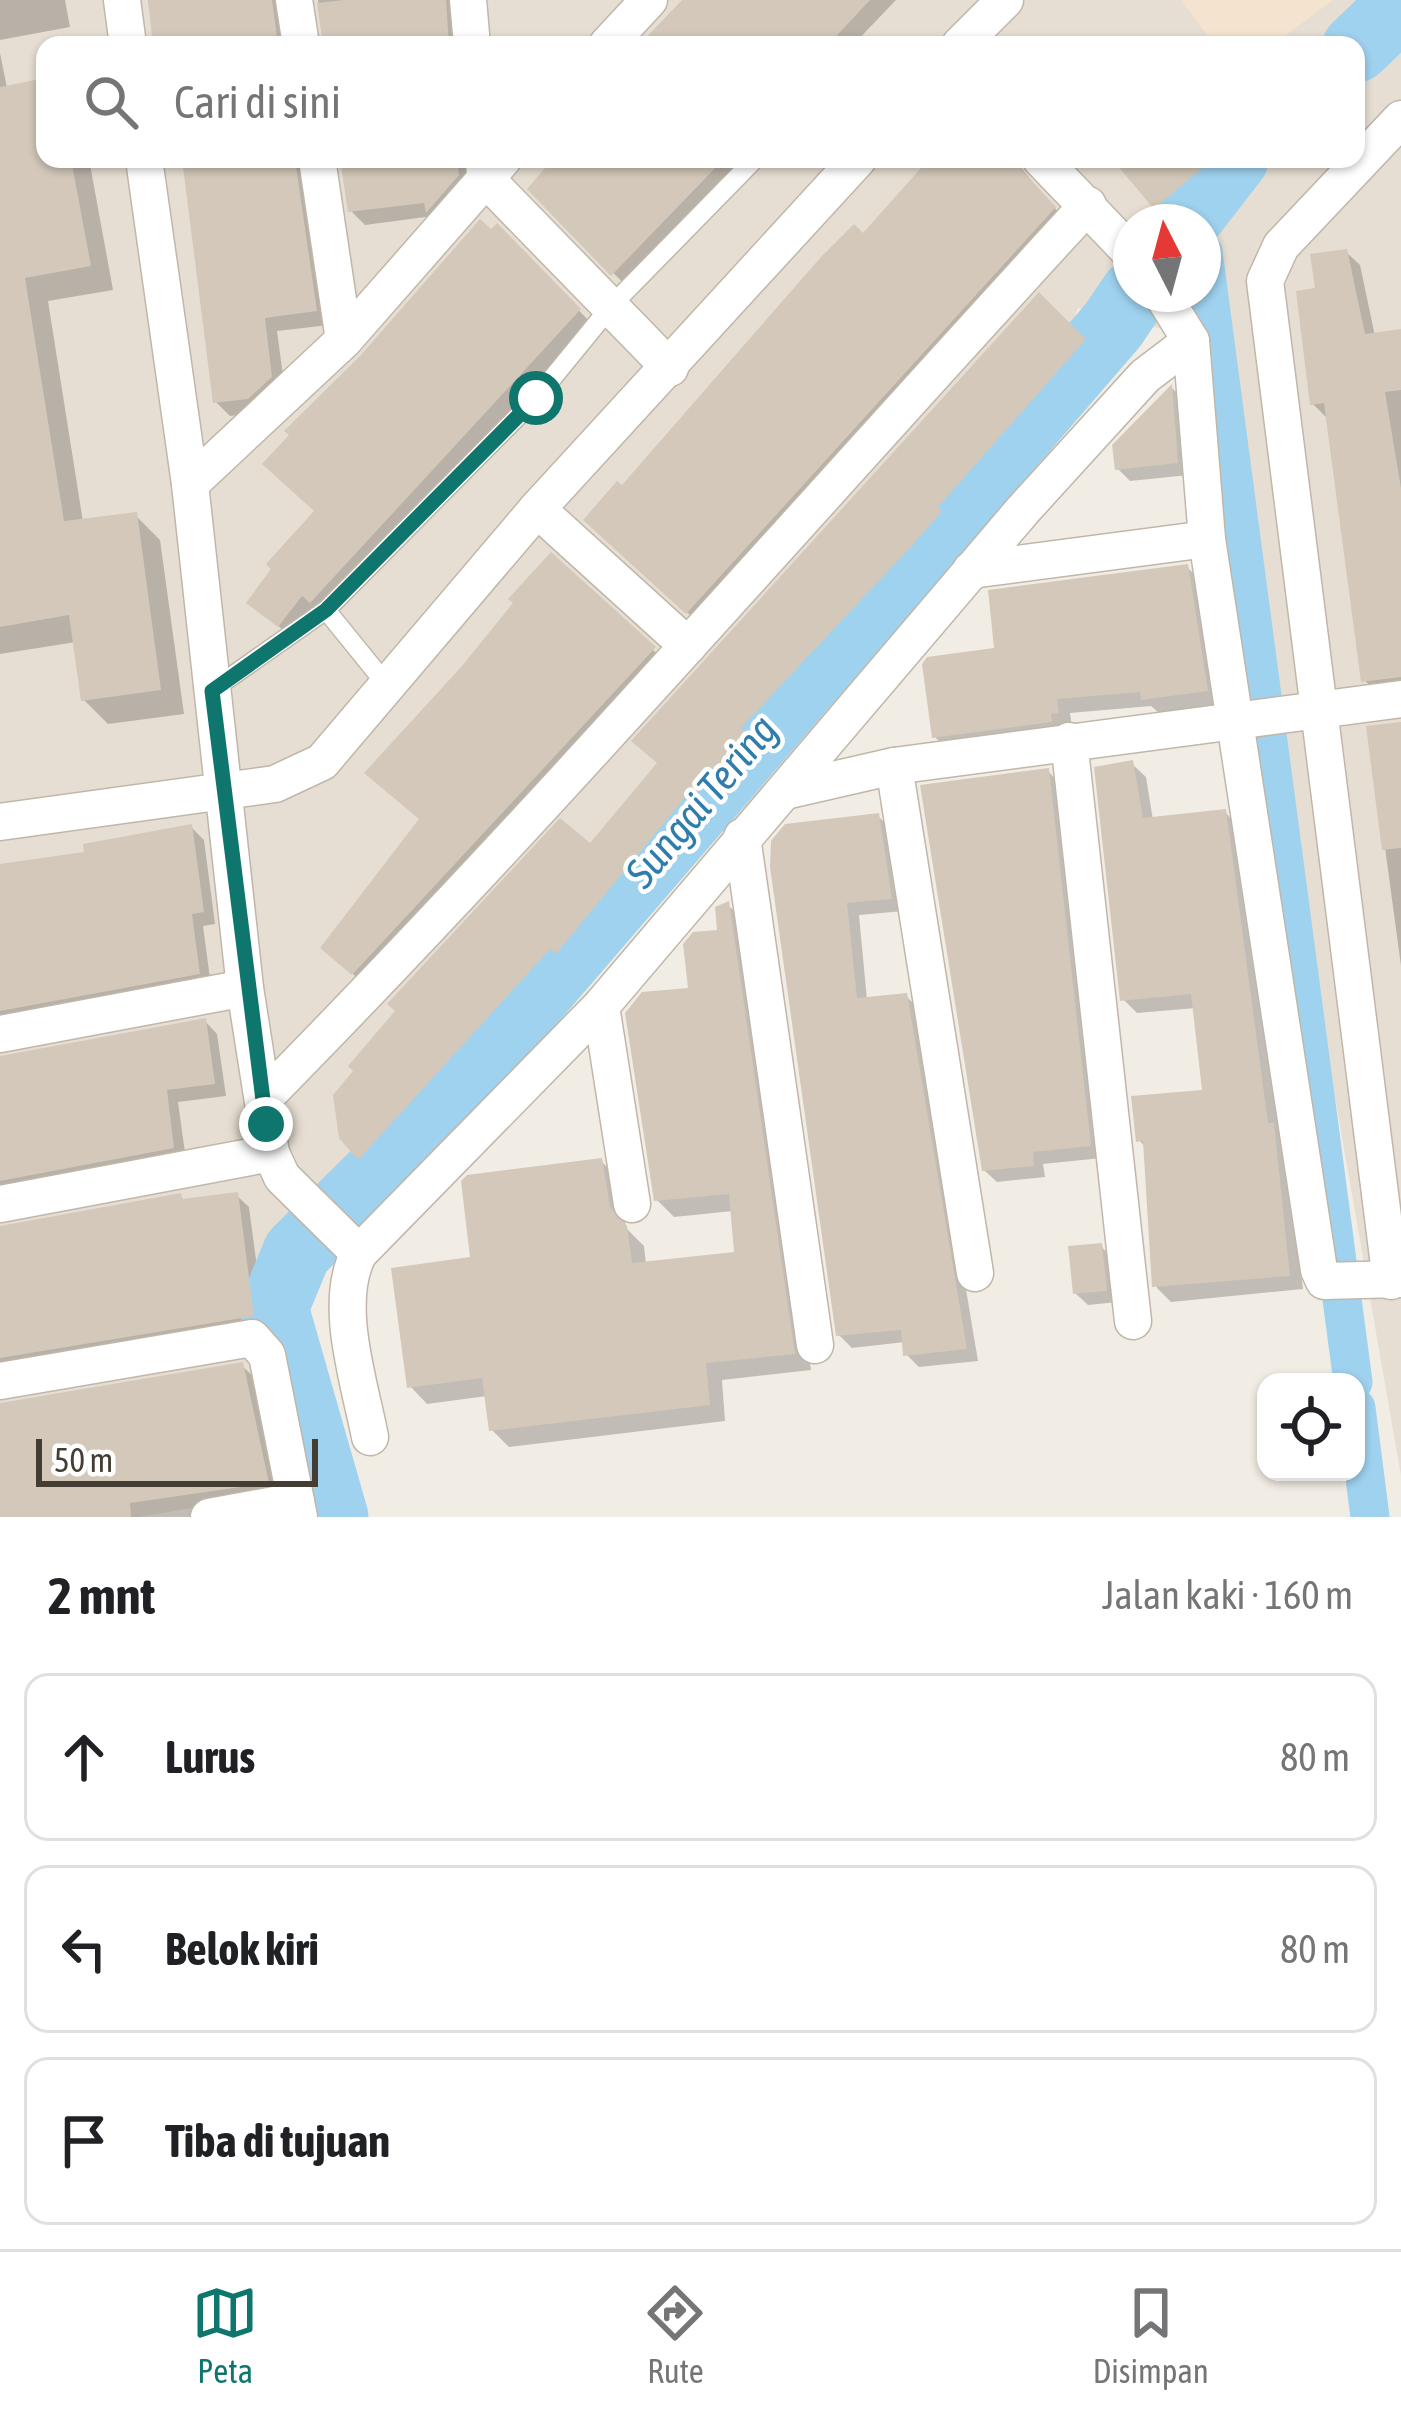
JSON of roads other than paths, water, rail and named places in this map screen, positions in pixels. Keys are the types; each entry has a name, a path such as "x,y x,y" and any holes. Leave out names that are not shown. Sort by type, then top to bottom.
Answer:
{"street":[{"path":"122,0 127,36"},
{"path":"294,0 300,36"},
{"path":"468,0 471,36"},
{"path":"616,36 649,0"},
{"path":"969,36 1005,0"},
{"path":"1365,157 1401,119"},
{"path":"145,168 190,484 245,988 263,1099 276,1165 357,1249"},
{"path":"318,168 344,340"},
{"path":"190,484 344,340 488,168"},
{"path":"494,168 670,368"},
{"path":"0,822 275,784 322,762 537,509 850,168"},
{"path":"1050,168 1113,233"},
{"path":"1174,312 1188,333 1207,539 1241,716 1319,1270 1324,1281 1335,1285 1390,1281 1312,707 1264,281 1281,246 1355,168"},
{"path":"263,1099 470,890 1088,205"},
{"path":"370,1437 349,1305 357,1249 601,1006 971,570 1188,333"},
{"path":"537,509 688,646"},
{"path":"971,570 1207,539"},
{"path":"785,791 894,766 1241,716 1401,699"},
{"path":"1069,741 1133,1321"},
{"path":"894,766 975,1273"},
{"path":"742,837 815,1345"},
{"path":"0,1034 245,988"},
{"path":"601,1006 632,1204"},
{"path":"0,1204 276,1165"},
{"path":"0,1381 252,1338 267,1355 298,1509 209,1517"}],"lane":[{"path":"212,691 326,610 536,398 612,305 746,168"},
{"path":"326,610 386,684"}],"waterway":[{"name":"Sungai Tering","path":"1365,39 1401,5"},
{"name":"Sungai Tering","path":"1199,204 1227,168"},
{"name":"Sungai Tering","path":"334,1517 274,1308 297,1252 414,1137 1122,312"},
{"path":"1211,312 1352,1373"},
{"path":"1365,1478 1370,1517"}]}
